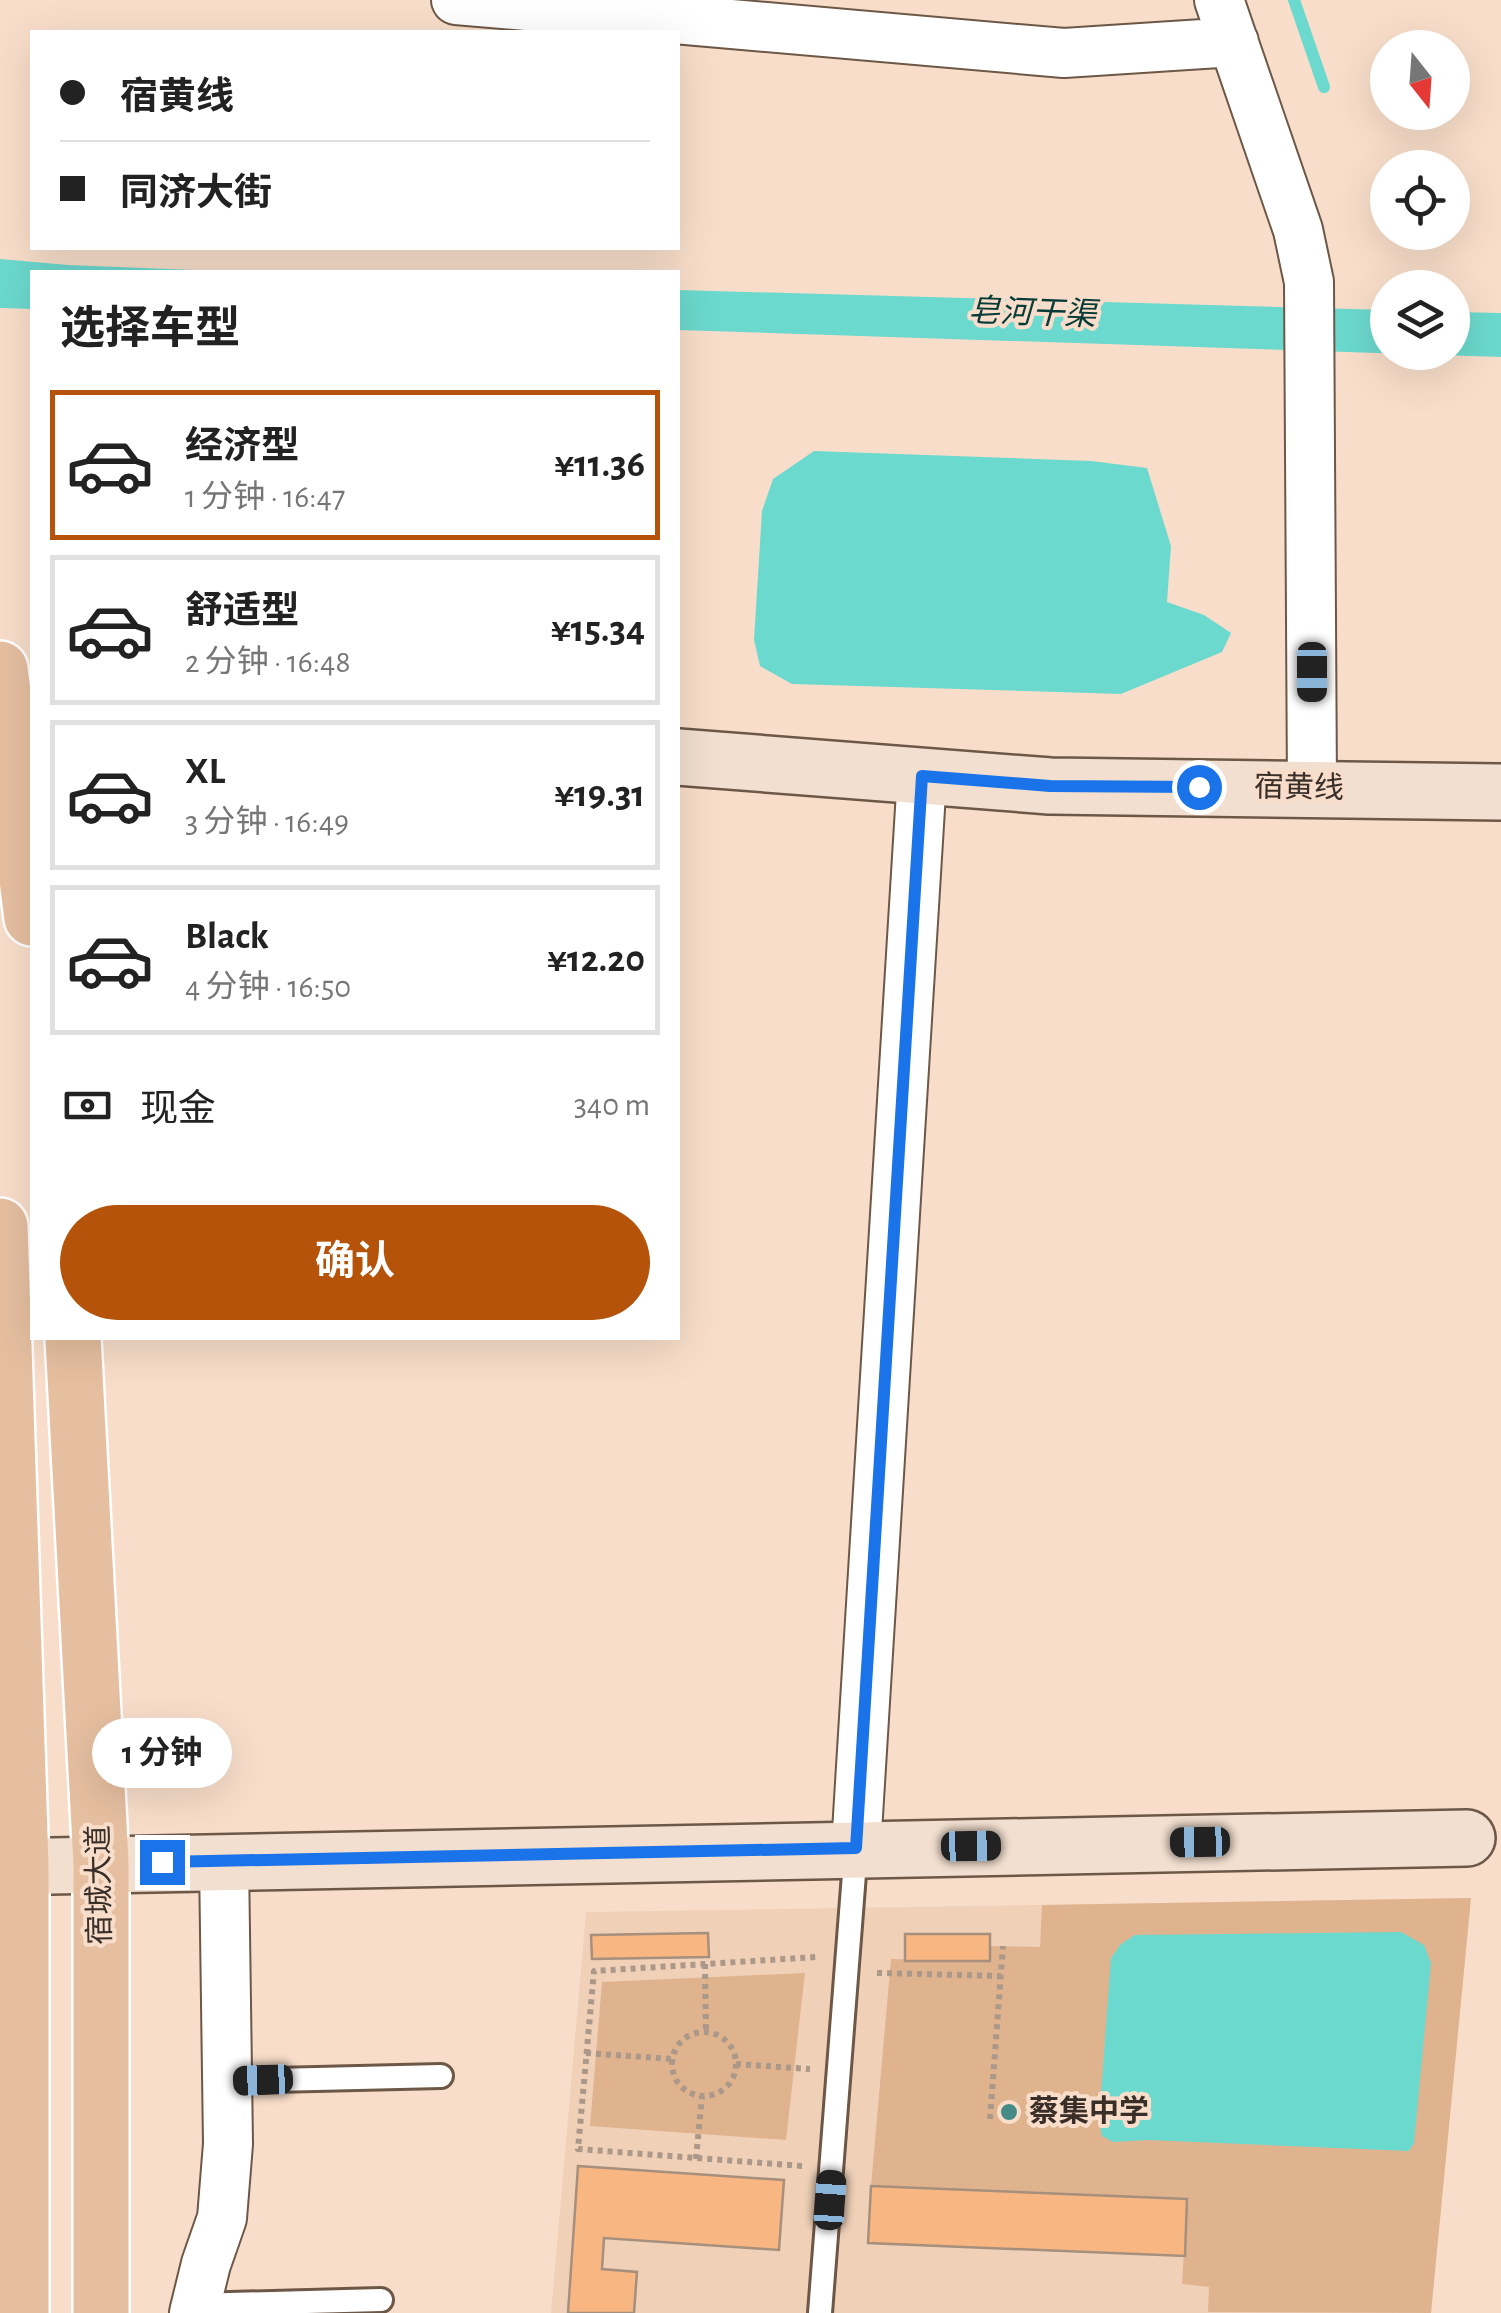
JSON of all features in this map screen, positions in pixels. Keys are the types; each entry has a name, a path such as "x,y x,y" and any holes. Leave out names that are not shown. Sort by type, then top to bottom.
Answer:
{"main road":[{"path":"9,682 30,897"},
{"path":"0,1226 21,2313"},
{"name":"宿城大道","path":"73,1340 102,1864 100,2313"}],"street":[{"path":"456,0 1064,53 1226,21 1298,230 1310,282 1312,788"},
{"name":"宿黄线","path":"680,756 1050,786 1501,792"},
{"path":"856,1848 922,776"},
{"path":"10,1867 1475,1838"},
{"path":"194,2309 222,2218 228,2144 224,1861"}],"lane":[{"path":"820,2313 856,1848"},
{"path":"228,2082 442,2076"},
{"path":"194,2309 381,2300"}],"path":[{"path":"990,2119 1003,1946"},
{"path":"832,2169 578,2150 594,1971 705,1964 848,1963 1001,1976"},
{"path":"705,1964 706,2033"},
{"path":"706,2033 722,2037 730,2044 736,2064 730,2083 722,2091 702,2096 683,2088 672,2059 683,2041 706,2033"},
{"path":"586,2053 672,2059"},
{"path":"736,2064 839,2072"},
{"path":"696,2158 702,2096"}],"shaded area":[{"name":"蔡集中学","path":"1471,1898 1431,2313 551,2313 586,1912"},
{"path":"1471,1898 1431,2313 1208,2312 1209,2287 1182,2284 1187,2199 871,2186 891,1959 989,1961 990,1946 1040,1947 1042,1905"},
{"path":"805,1973 786,2140 590,2126 602,1982"}],"water":[{"path":"0,259 194,270 30,270 30,309 0,308"},
{"name":"皂河干渠","path":"680,290 1370,310 1370,353 680,330"},
{"path":"1470,312 1501,313 1501,357 1470,356"},
{"path":"814,451 1091,461 1147,468 1171,546 1167,602 1204,615 1231,633 1222,652 1121,694 792,684 760,666 754,640 762,511 773,479"},
{"path":"1401,1932 1424,1945 1431,1963 1414,2143 1409,2151 1148,2140 1113,2142 1102,2136 1099,2121 1111,1958 1121,1944 1135,1935"}],"building":[{"path":"708,1933 709,1957 592,1959 591,1935"},
{"path":"905,1934 990,1934 990,1961 905,1961"},
{"path":"578,2166 784,2180 779,2250 604,2238 602,2269 637,2272 634,2313 568,2313"},
{"path":"871,2186 1187,2199 1185,2256 868,2243"}],"waterway":[{"path":"1294,0 1324,87"}],"place":[{"name":"蔡集中学","path":"1009,2112"}],"route":[{"path":"162,1862 856,1848 922,776 1050,786 1199,787"}]}
